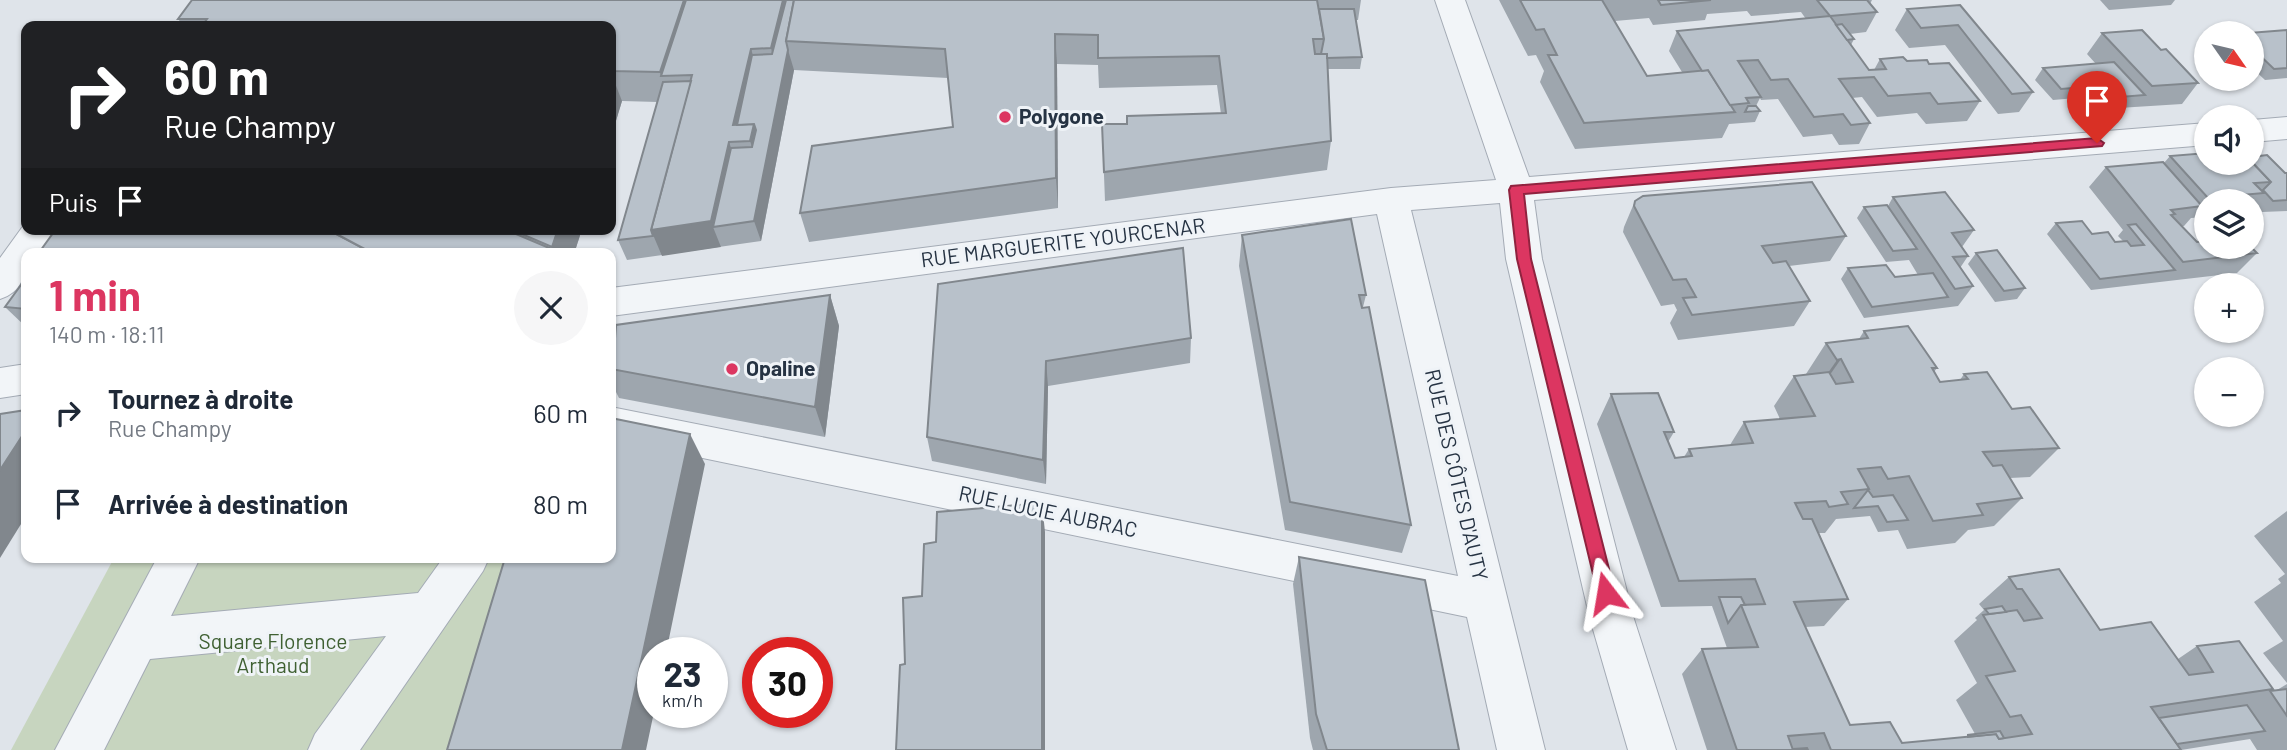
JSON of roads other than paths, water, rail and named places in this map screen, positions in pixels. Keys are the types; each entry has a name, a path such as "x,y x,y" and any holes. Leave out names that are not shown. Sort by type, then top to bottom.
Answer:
{"street":[{"path":"1450,0 1516,190 1524,259 1612,619 1653,750"},
{"path":"2264,130 2287,128"},
{"name":"RUE MARGUERITE YOURCENAR","path":"616,301 1391,200 2194,135"},
{"name":"RUE DES CÔTES D'AUTY","path":"1391,200 1521,750"},
{"path":"0,285 21,256"},
{"path":"0,383 21,380"},
{"name":"RUE LUCIE AUBRAC","path":"616,424 1486,601"},
{"path":"79,750 176,563"},
{"path":"332,750 464,563"},
{"path":"136,640 430,612"}],"place":[{"name":"Polygone","path":"1005,117"},
{"name":"Opaline","path":"732,369"}],"park label":[{"name":"Square Florence Arthaud","path":"273,654"}]}
